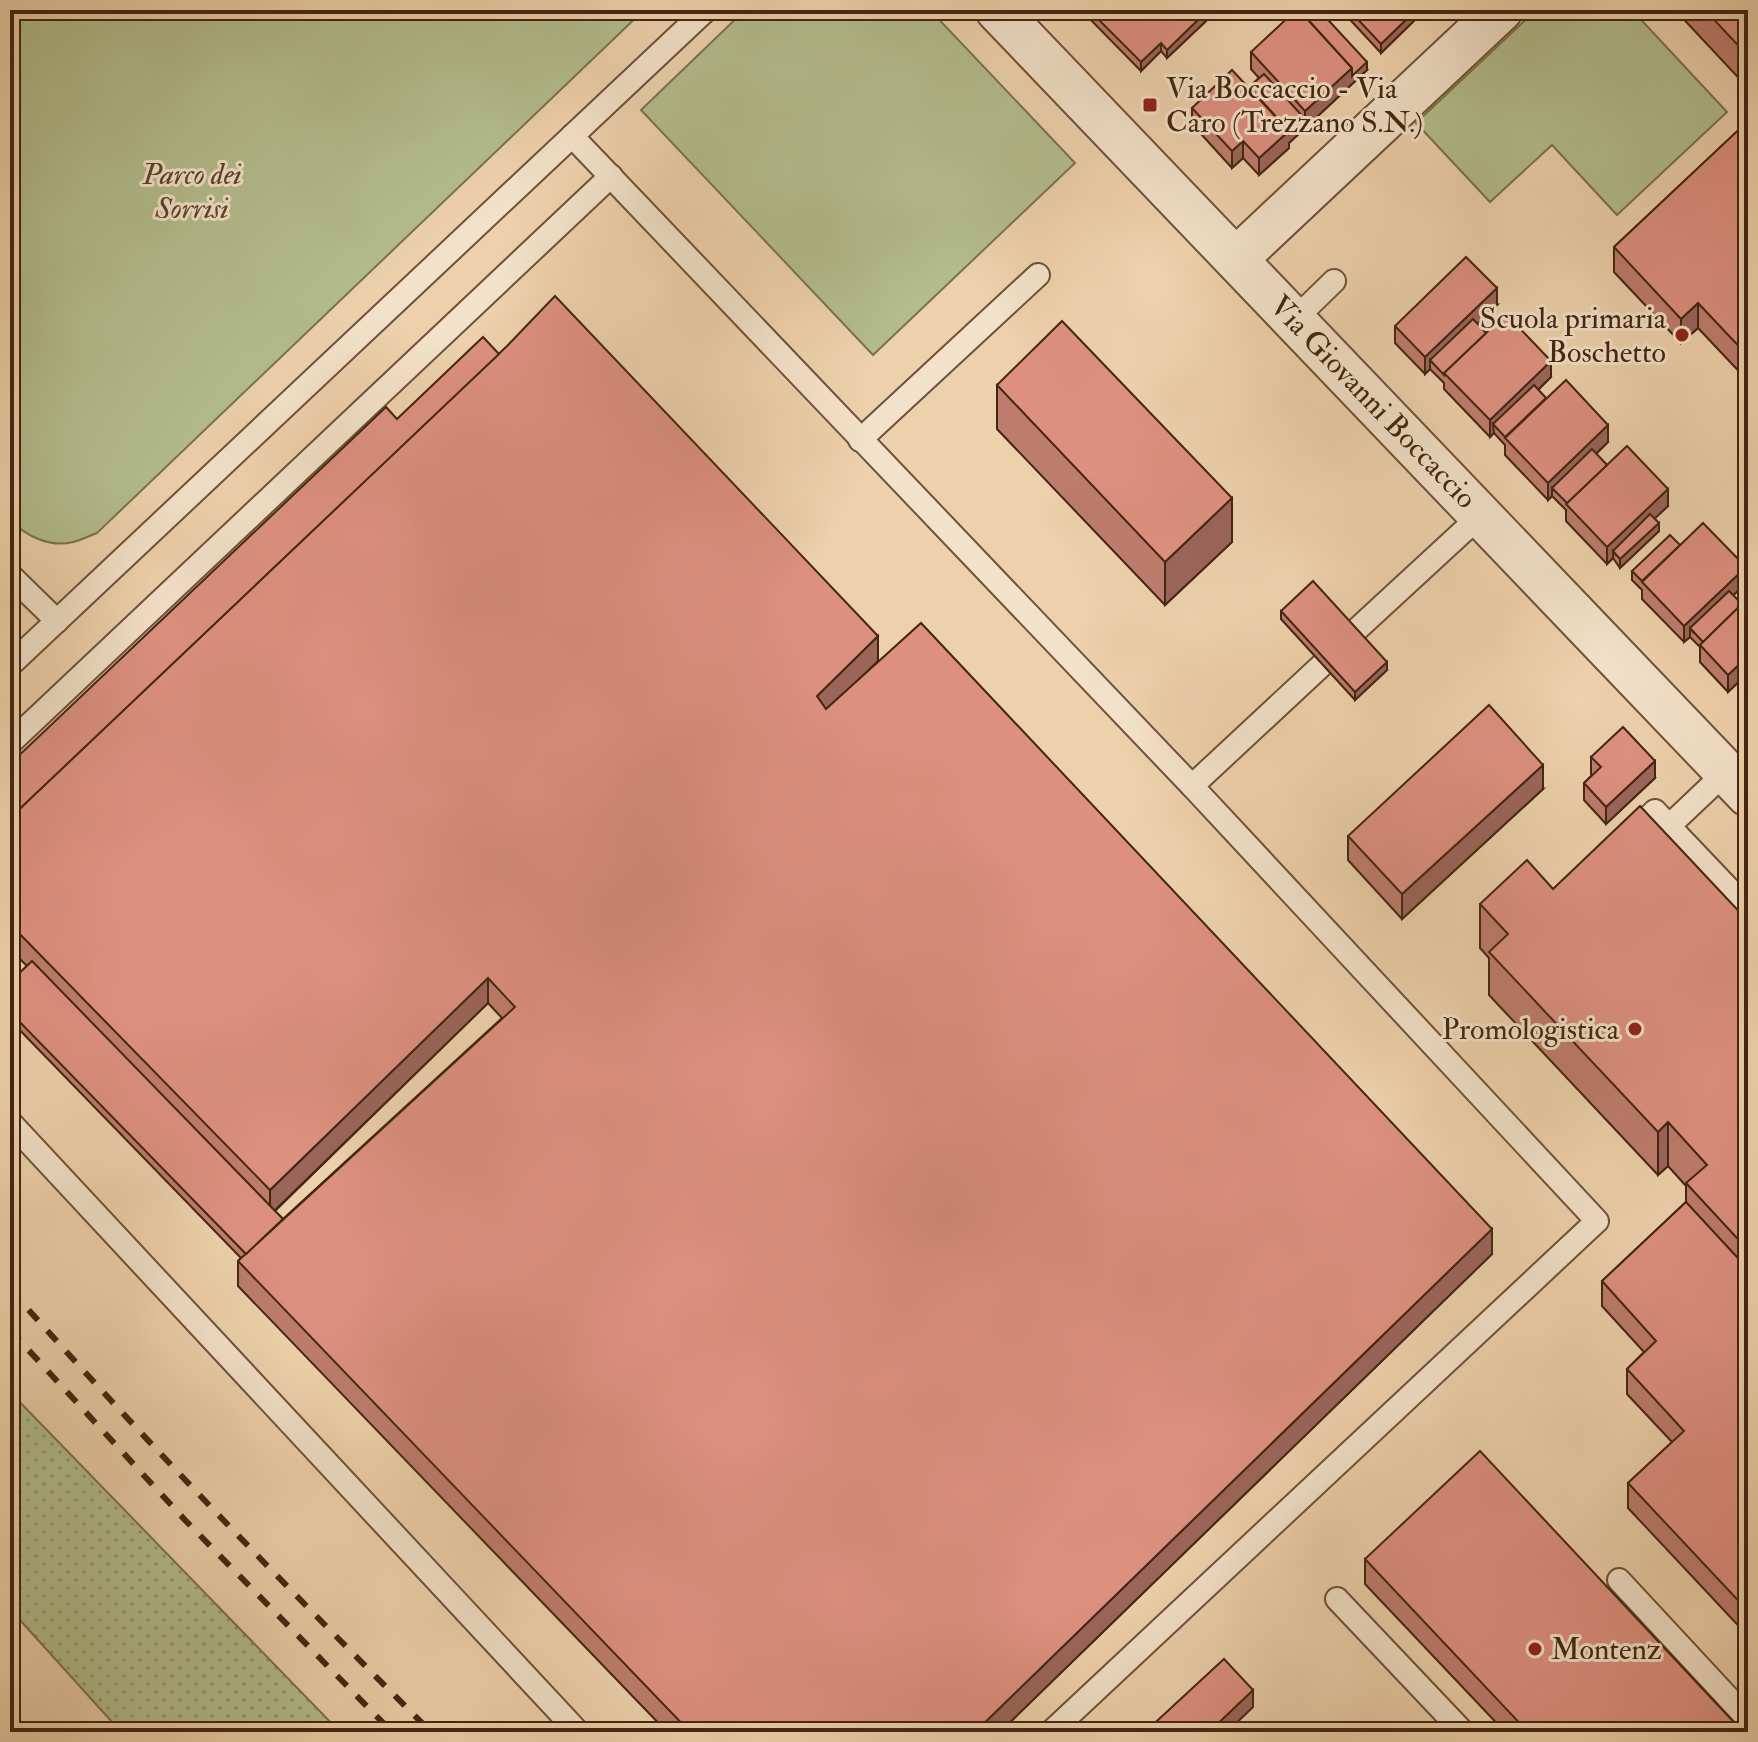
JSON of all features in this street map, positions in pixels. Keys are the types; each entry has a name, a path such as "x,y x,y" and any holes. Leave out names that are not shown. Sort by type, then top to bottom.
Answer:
{"street":[{"name":"Via Giovanni Boccaccio","path":"997,10 1481,515 1741,773"},
{"path":"1236,259 1501,10"}],"lane":[{"path":"10,665 706,10"},
{"path":"572,136 1192,786 1597,1221 1051,1732"},
{"path":"10,743 611,176"},
{"path":"860,440 1038,275"},
{"path":"1294,320 1334,281"},
{"path":"1353,633 1481,515"},
{"path":"10,575 57,621"},
{"path":"1192,786 1322,665"},
{"path":"1669,826 1741,773"},
{"path":"1607,856 1655,811 1748,909"},
{"path":"10,1122 578,1732"},
{"path":"1619,1580 1748,1719"},
{"path":"1337,1599 1463,1732"}],"green space":[{"name":"Parco dei Sorrisi","path":"10,10 644,10 97,533 76,541 56,543 23,531 10,520"},
{"path":"745,10 930,10 1075,163 873,355 641,110"},
{"path":"1536,10 1632,10 1727,112 1617,215 1552,145 1490,202 1416,123"},
{"path":"10,1392 340,1732 121,1732 10,1609"}],"building":[{"path":"1089,10 1207,11 1167,50 1161,43 1141,62"},
{"path":"1296,10 1352,68 1305,111 1251,52"},
{"path":"1305,10 1319,10 1367,62 1352,76 1352,68 1302,13"},
{"path":"1349,10 1416,10 1381,44"},
{"path":"1705,10 1748,10 1748,56"},
{"path":"1232,70 1289,131 1259,158 1243,141 1232,151 1192,108"},
{"path":"1264,74 1305,119 1289,134 1249,87"},
{"path":"1748,121 1748,356 1698,303 1681,319 1614,247"},
{"path":"1466,257 1497,288 1425,357 1395,326"},
{"path":"555,296 878,636 817,696 826,709 921,623 1492,1229 975,1732 690,1732 238,1261 515,1007 488,978 270,1190 10,924 10,818 507,346"},
{"path":"1506,314 1551,361 1490,420 1444,373"},
{"path":"1473,319 1486,333 1444,375 1430,360"},
{"path":"1062,321 1232,498 1165,562 997,385"},
{"path":"483,337 499,354 10,818 10,764 386,407 397,419"},
{"path":"1566,380 1608,425 1548,483 1505,438"},
{"path":"1534,385 1546,398 1505,437 1493,424"},
{"path":"1627,446 1668,489 1607,547 1566,504"},
{"path":"1592,449 1607,465 1567,503 1552,488"},
{"path":"1650,514 1659,523 1620,559 1613,551"},
{"path":"1703,523 1746,567 1684,626 1642,582"},
{"path":"1670,535 1680,545 1642,581 1632,571"},
{"path":"1313,581 1387,662 1355,692 1281,611"},
{"path":"1729,591 1742,604 1703,642 1690,628"},
{"path":"1748,598 1748,656 1728,675 1700,645"},
{"path":"1489,705 1543,765 1402,894 1348,836"},
{"path":"1623,727 1655,761 1606,807 1584,783 1601,767 1591,757"},
{"name":"Promologistica","path":"1640,806 1748,921 1748,1250 1686,1183 1707,1165 1668,1122 1658,1132 1489,952 1508,934 1480,904 1527,860 1553,889"},
{"path":"32,961 283,1219 246,1254 10,1012 10,982"},
{"name":"Montenz","path":"1686,1202 1748,1269 1748,1611 1628,1483 1684,1431 1627,1369 1656,1341 1602,1281"},
{"name":"Montenz","path":"1480,1451 1743,1732 1528,1732 1365,1559"},
{"path":"1224,1659 1253,1690 1209,1732 1145,1732"}],"railway":[{"path":"10,1289 217,1514 431,1732"},
{"path":"10,1330 185,1520 392,1732"}],"place":[{"name":"Via Boccaccio - Via Caro (Trezzano S.N.)","path":"1150,105"},
{"name":"Scuola primaria Boschetto","path":"1682,335"},
{"name":"Promologistica","path":"1635,1029"},
{"name":"Montenz","path":"1535,1649"}]}
